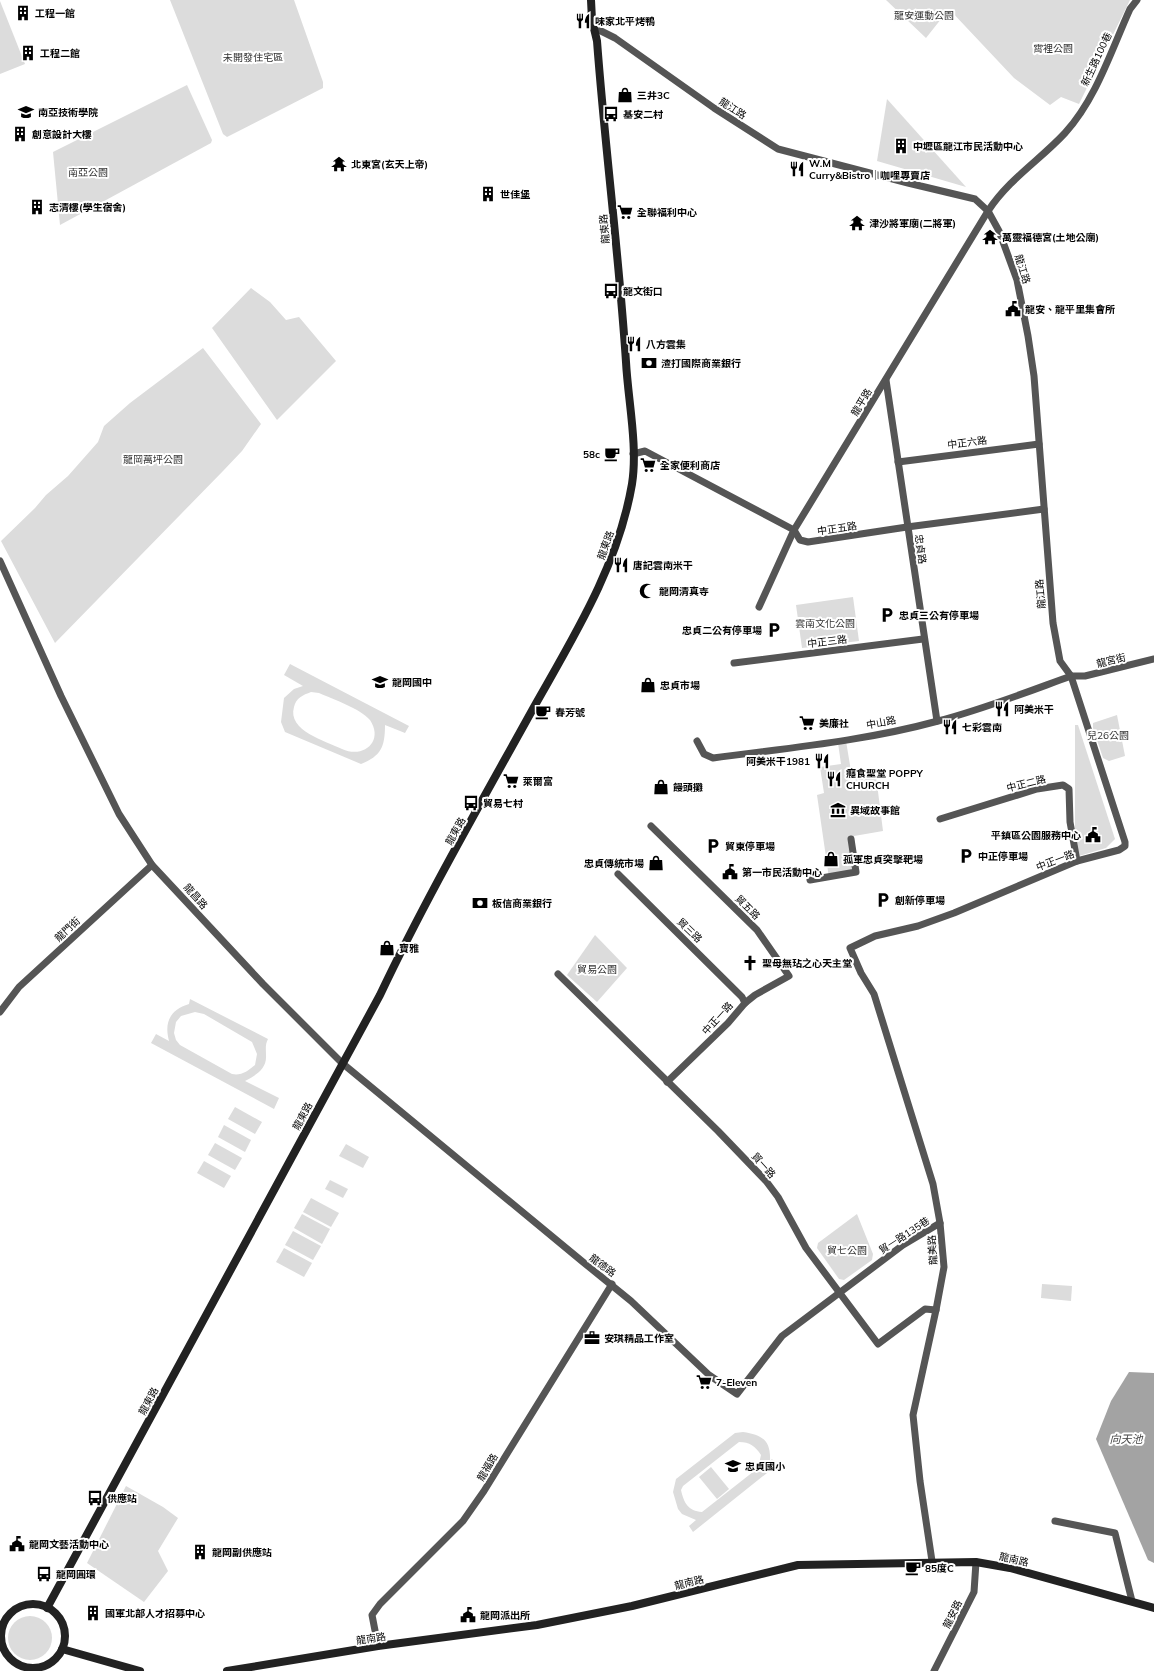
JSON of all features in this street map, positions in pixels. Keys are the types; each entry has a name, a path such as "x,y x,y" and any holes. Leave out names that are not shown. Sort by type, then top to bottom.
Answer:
{"street":[{"name":"龍東路","path":"47,1608 471,823 568,648 598,588 620,535 632,481 633,454 625,341 595,28 592,20 591,0"},
{"name":"新生路100巷","path":"988,211 1000,193 1065,132 1088,102 1130,10 1137,0"},
{"name":"龍江路","path":"595,28 615,38 714,108 778,149 908,184 975,199 988,211 999,231 1017,280 1034,376 1053,623 1060,661 1071,676"},
{"name":"龍平路","path":"759,607 794,530 988,211"},
{"name":"忠貞路","path":"886,380 923,639 937,721"},
{"name":"中正六路","path":"898,462 1039,444"},
{"name":"中正五路","path":"633,454 645,451 794,530 800,540 808,542 1044,509"},
{"name":"龍昌路","path":"0,561 70,717 122,820 152,865 272,994 342,1063"},
{"name":"中正三路","path":"734,663 923,639"},
{"name":"龍宮街","path":"1071,676 1085,676 1154,659"},
{"name":"中山路","path":"697,741 704,754 713,758 841,740 937,721 973,711 1071,676"},
{"name":"中正一路","path":"850,948 875,936 918,926 954,913 1077,861 1119,850 1125,846 1125,842 1071,676"},
{"name":"中正二路","path":"940,819 1037,789 1063,785 1069,789 1070,822 1077,861"},
{"name":"貿五路","path":"651,826 757,930 789,976"},
{"path":"810,880 856,872 851,839"},
{"name":"龍門街","path":"0,1012 19,987 152,865"},
{"name":"貿三路","path":"618,874 712,966 742,997 745,1003"},
{"name":"龍美路","path":"850,948 861,973 874,994 933,1184 940,1223 944,1267 913,1415 920,1481 932,1561"},
{"name":"貿一路","path":"558,974 600,1013 766,1181 778,1197 806,1248 878,1344 925,1310 936,1310"},
{"name":"中正一路","path":"667,1082 728,1023 745,1003 755,995 789,976"},
{"name":"龍德路","path":"342,1063 583,1262 612,1284 709,1374 738,1394 782,1336 839,1292"},
{"name":"貿一路135巷","path":"839,1292 903,1245 940,1223"},
{"name":"龍福路","path":"378,1646 372,1615 380,1604 463,1521 484,1491 612,1284"},
{"path":"1055,1521 1115,1533 1132,1601"},
{"name":"龍南路","path":"227,1671 378,1646 537,1625 632,1606 798,1565 932,1561 976,1562 1010,1568 1154,1608"},
{"name":"龍安路","path":"934,1671 974,1592 976,1562"},
{"path":"30,1604 47,1608 56,1614 64,1630 62,1649 51,1662 34,1669 22,1669 11,1659 2,1644 2,1622 17,1608 30,1604"},
{"path":"62,1649 140,1671"}],"green space":[{"name":"未開發住宅區","path":"170,0 294,0 323,82 323,88 227,137 223,134"},
{"name":"霄裡公園","path":"886,0 1130,0 1079,104 1061,97 1050,105 1014,78 949,9 926,38"},
{"path":"0,1 25,64 0,74"},
{"name":"南亞公園","path":"187,85 212,140 211,143 60,225 53,152"},
{"path":"887,99 966,187 877,161"},
{"path":"251,288 270,302 286,320 299,317 336,361 277,420 212,328"},
{"name":"龍岡萬坪公園","path":"203,348 261,424 242,451 55,643 1,541 35,508 46,495 68,476 98,442 104,426 130,403"},
{"name":"雲南文化公園","path":"853,597 859,641 802,648 796,605"},
{"path":"290,664 409,726 405,733 385,725 383,745 380,750 373,758 361,764 285,732 281,722 284,698 294,689 303,686 284,675","holes":["311,692 319,693 354,708 370,720 374,728 375,735 370,746 358,752 342,749 309,734 296,723 293,715 294,707 298,699"]},
{"name":"兒26公園","path":"1117,715 1125,756 1109,761 1103,758 1093,728 1093,723"},
{"name":"兒26公園","path":"1075,725 1078,725 1115,839 1106,848 1079,856 1075,850"},
{"path":"846,741 851,771 875,768 883,831 854,836 858,875 829,878 817,795 824,793 820,767 841,764 838,743"},
{"name":"貿易公園","path":"595,935 627,968 597,1002 567,975"},
{"path":"190,999 268,1039 266,1045 266,1060 263,1068 257,1074 245,1081 279,1098 274,1109 151,1043 156,1034 169,1041 167,1028 170,1018 177,1010 189,1004","holes":["195,1012 204,1014 252,1042 257,1054 255,1065 244,1072 232,1074 180,1045 176,1040 174,1033 176,1022 181,1016"]},
{"path":"235,1107 262,1122 255,1134 228,1119"},
{"path":"224,1125 251,1140 245,1152 218,1137"},
{"path":"215,1143 242,1158 235,1170 208,1155"},
{"path":"346,1144 369,1157 363,1168 339,1156"},
{"path":"204,1161 231,1176 224,1188 197,1173"},
{"path":"330,1180 348,1189 343,1198 325,1189"},
{"path":"311,1198 339,1213 331,1227 303,1212"},
{"path":"302,1214 330,1229 322,1244 294,1228"},
{"name":"貿七公園","path":"857,1214 873,1254 872,1260 844,1280 839,1279 817,1248 818,1243"},
{"path":"293,1231 321,1246 313,1260 285,1245"},
{"path":"284,1248 312,1263 304,1277 276,1262"},
{"path":"1042,1284 1072,1286 1071,1301 1041,1298"},
{"path":"735,1433 750,1433 764,1440 769,1448 770,1461 772,1459 777,1465 693,1532 689,1526 696,1520 682,1514 678,1509 673,1492 676,1479","holes":["739,1442 752,1445 757,1449 761,1455 758,1468 702,1512 693,1510 687,1506 682,1495 681,1490 683,1486"]},
{"path":"711,1467 729,1489 717,1499 699,1477"},
{"path":"126,1486 163,1507 178,1518 158,1551 168,1571 144,1602 87,1563"},
{"path":"26,1616 34,1616 46,1622 52,1634 52,1642 46,1654 34,1660 26,1660 14,1654 8,1642 8,1634 14,1622"}],"water":[{"name":"向天池","path":"1129,1372 1154,1373 1154,1563 1148,1560 1096,1439 1111,1401"}],"place":[{"name":"工程一館","path":"23,13"},
{"name":"味家北平烤鴨","path":"583,21"},
{"name":"工程二館","path":"28,53"},
{"name":"三井3C","path":"625,95"},
{"name":"南亞技術學院","path":"26,112"},
{"name":"基安二村","path":"611,114"},
{"name":"創意設計大樓","path":"20,134"},
{"name":"中壢區龍江市民活動中心","path":"901,146"},
{"name":"北東宮(玄天上帝)","path":"339,164"},
{"name":"W.M Curry&Bistro｜咖哩專賣店","path":"797,169"},
{"name":"世佳堡","path":"488,194"},
{"name":"志清樓(學生宿舍)","path":"37,207"},
{"name":"全聯福利中心","path":"625,212"},
{"name":"津沙將軍廟(二將軍)","path":"857,223"},
{"name":"萬靈福德宮(土地公廟)","path":"990,237"},
{"name":"龍文街口","path":"611,291"},
{"name":"龍安、龍平里集會所","path":"1013,309"},
{"name":"八方雲集","path":"634,344"},
{"name":"渣打國際商業銀行","path":"649,363"},
{"name":"58c","path":"612,454"},
{"name":"全家便利商店","path":"648,465"},
{"name":"唐記雲南米干","path":"621,565"},
{"name":"龍岡清真寺","path":"647,591"},
{"name":"忠貞三公有停車場","path":"887,615"},
{"name":"忠貞二公有停車場","path":"774,630"},
{"name":"龍岡國中","path":"380,682"},
{"name":"忠貞市場","path":"648,685"},
{"name":"阿美米干","path":"1002,709"},
{"name":"春芳號","path":"543,712"},
{"name":"美廉社","path":"807,723"},
{"name":"七彩雲南","path":"950,727"},
{"name":"阿美米干1981","path":"822,761"},
{"name":"癮食聖堂 POPPY CHURCH","path":"834,779"},
{"name":"萊爾富","path":"511,781"},
{"name":"饅頭攤","path":"661,787"},
{"name":"貿易七村","path":"471,803"},
{"name":"異域故事館","path":"838,810"},
{"name":"平鎮區公園服務中心","path":"1093,835"},
{"name":"貿東停車場","path":"713,846"},
{"name":"中正停車場","path":"966,856"},
{"name":"孤軍忠貞突擊靶場","path":"831,859"},
{"name":"忠貞傳統市場","path":"656,863"},
{"name":"第一市民活動中心","path":"730,872"},
{"name":"創新停車場","path":"883,900"},
{"name":"板信商業銀行","path":"480,903"},
{"name":"寶雅","path":"387,948"},
{"name":"聖母無玷之心天主堂","path":"750,963"},
{"name":"安琪精品工作室","path":"592,1338"},
{"name":"7-Eleven","path":"704,1382"},
{"name":"忠貞國小","path":"733,1466"},
{"name":"供應站","path":"95,1498"},
{"name":"龍岡文藝活動中心","path":"17,1544"},
{"name":"龍岡副供應站","path":"200,1552"},
{"name":"85度C","path":"913,1568"},
{"name":"龍岡圓環","path":"44,1574"},
{"name":"國軍北部人才招募中心","path":"93,1613"},
{"name":"龍岡派出所","path":"468,1615"}],"park label":[{"name":"龍安運動公園","path":"924,15"}]}
